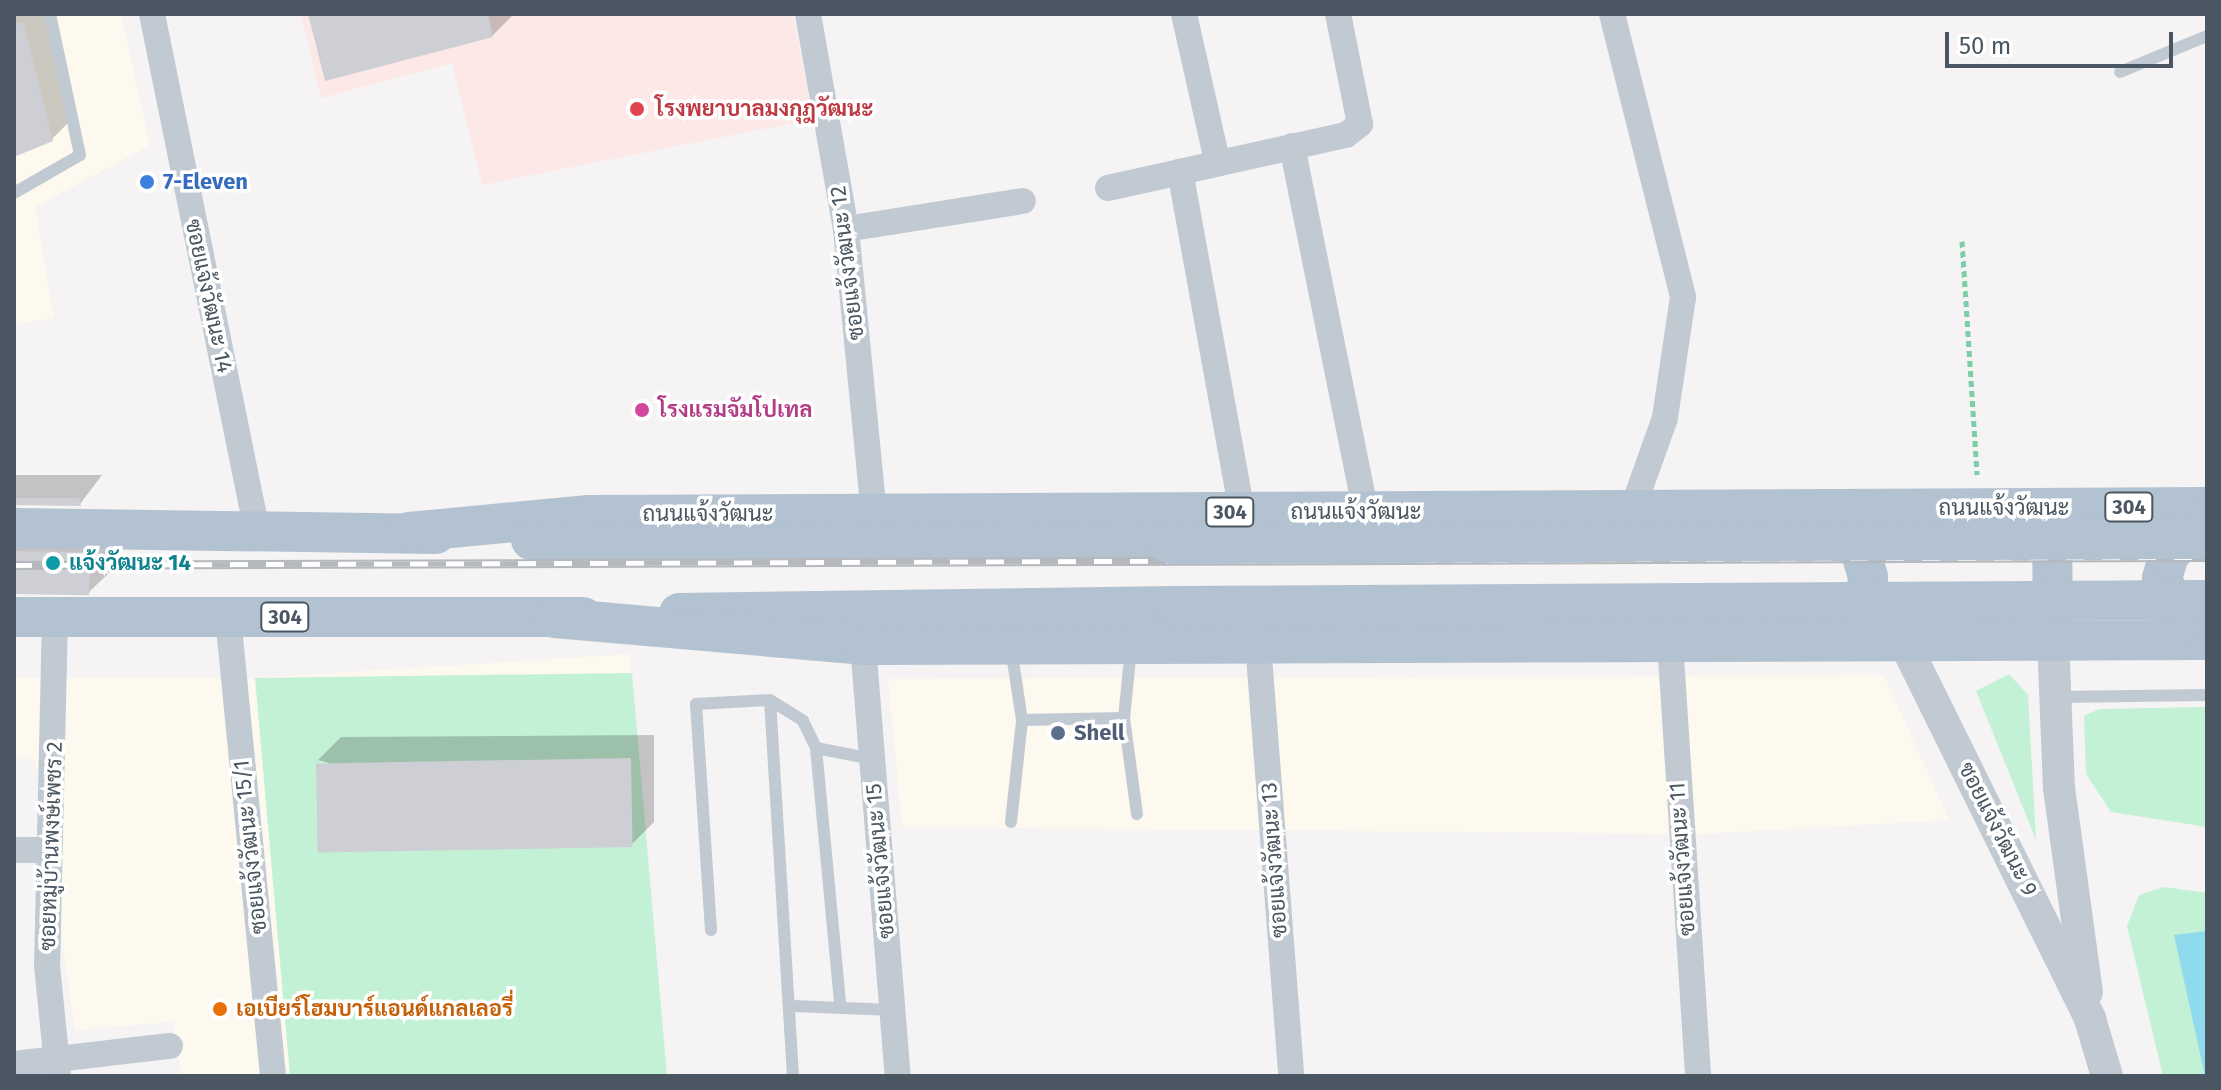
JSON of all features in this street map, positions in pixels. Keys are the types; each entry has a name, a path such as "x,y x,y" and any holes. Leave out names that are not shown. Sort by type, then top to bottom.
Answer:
{"main road":[{"name":"ถนนแจ้งวัฒนะ","path":"409,532 589,515 2207,507"},
{"path":"2052,508 2053,639"},
{"path":"1824,509 1855,533 1868,577 1859,624 1834,640"},
{"path":"2207,515 2178,543 2162,578 2180,628 2207,640"},
{"name":"ถนนแจ้งวัฒนะ","path":"14,528 409,532 595,544 2207,539"},
{"name":"304","path":"14,617 555,618 1174,606 2207,600"},
{"name":"304","path":"555,618 863,645 2207,640"}],"street":[{"name":"ซอยแจ้งวัฒนะ 14","path":"152,14 257,531"},
{"name":"ซอยแจ้งวัฒนะ 12","path":"808,14 846,229 874,513"},
{"path":"1184,14 1217,161"},
{"path":"1108,188 1217,161 1346,135 1360,124 1338,14"},
{"path":"1612,14 1683,297 1665,418 1632,510"},
{"path":"1292,146 1366,512"},
{"path":"1180,172 1242,512"},
{"path":"846,229 1023,201"},
{"name":"ซอยหมู่บ้านพงษ์เพชร 2","path":"55,616 48,850 57,1068"},
{"name":"ซอยแจ้งวัฒนะ 15/1","path":"228,617 273,1076"},
{"name":"ซอยแจ้งวัฒนะ 9","path":"2053,639 2054,697 2090,1019"},
{"name":"ซอยแจ้งวัฒนะ 9","path":"1903,640 2090,1019 2107,1076"},
{"name":"ซอยแจ้งวัฒนะ 11","path":"1670,641 1698,1076"},
{"name":"ซอยแจ้งวัฒนะ 13","path":"1258,643 1291,1076"},
{"name":"ซอยแจ้งวัฒนะ 15","path":"863,645 898,1076"},
{"path":"14,850 48,850"},
{"path":"14,1064 57,1068 170,1046"}],"lane":[{"path":"14,193 80,155 50,14"},
{"path":"2120,72 2207,36"},
{"path":"1011,645 1022,720 1011,822"},
{"path":"1131,645 1124,718 1137,814"},
{"path":"2054,697 2207,695"},
{"path":"770,700 793,1006 793,1076"},
{"path":"711,930 696,704 770,700 803,721 816,748 840,1003"},
{"path":"1022,720 1124,718"},
{"path":"816,748 872,759"},
{"path":"793,1006 840,1003 894,1010"}],"path":[{"path":"1962,241 1979,508"}],"shaded area":[{"path":"14,14 121,14 150,145 35,207 54,318 14,324"},
{"name":"โรงพยาบาลมงกุฎวัฒนะ","path":"301,14 793,14 813,119 482,185 452,63 321,98"},
{"path":"630,654 667,1076 181,1076 173,1022 75,1030 35,759 14,759 14,678 255,678"},
{"path":"1884,675 1949,820 1702,834 902,827 888,679"}],"green space":[{"path":"632,673 667,1076 290,1076 255,678"},
{"path":"2009,674 2028,695 2036,840 1976,691"},
{"path":"2207,707 2207,827 2111,812 2086,774 2084,716 2099,709"},
{"path":"2164,887 2207,893 2207,1076 2163,1076 2127,926 2139,895"}],"water":[{"path":"2207,931 2207,1076 2205,1076 2174,935"}],"building":[{"path":"308,14 488,14 493,37 325,81"},
{"path":"23,22 53,141 14,157 14,23"},
{"path":"14,498 79,498 81,506 14,505"},
{"path":"14,551 90,552 89,595 14,594"},
{"path":"631,758 633,847 318,852 316,763"}],"railway":[{"path":"14,565 2207,557"}],"place":[{"name":"โรงพยาบาลมงกุฎวัฒนะ","path":"637,109"},
{"name":"7-Eleven","path":"147,182"},
{"name":"โรงแรมจัมโปเทล","path":"642,410"},
{"name":"แจ้งวัฒนะ 14","path":"53,563"},
{"name":"Shell","path":"1058,733"},
{"name":"เอเบียร์โฮมบาร์แอนด์แกลเลอรี่","path":"220,1009"}]}
